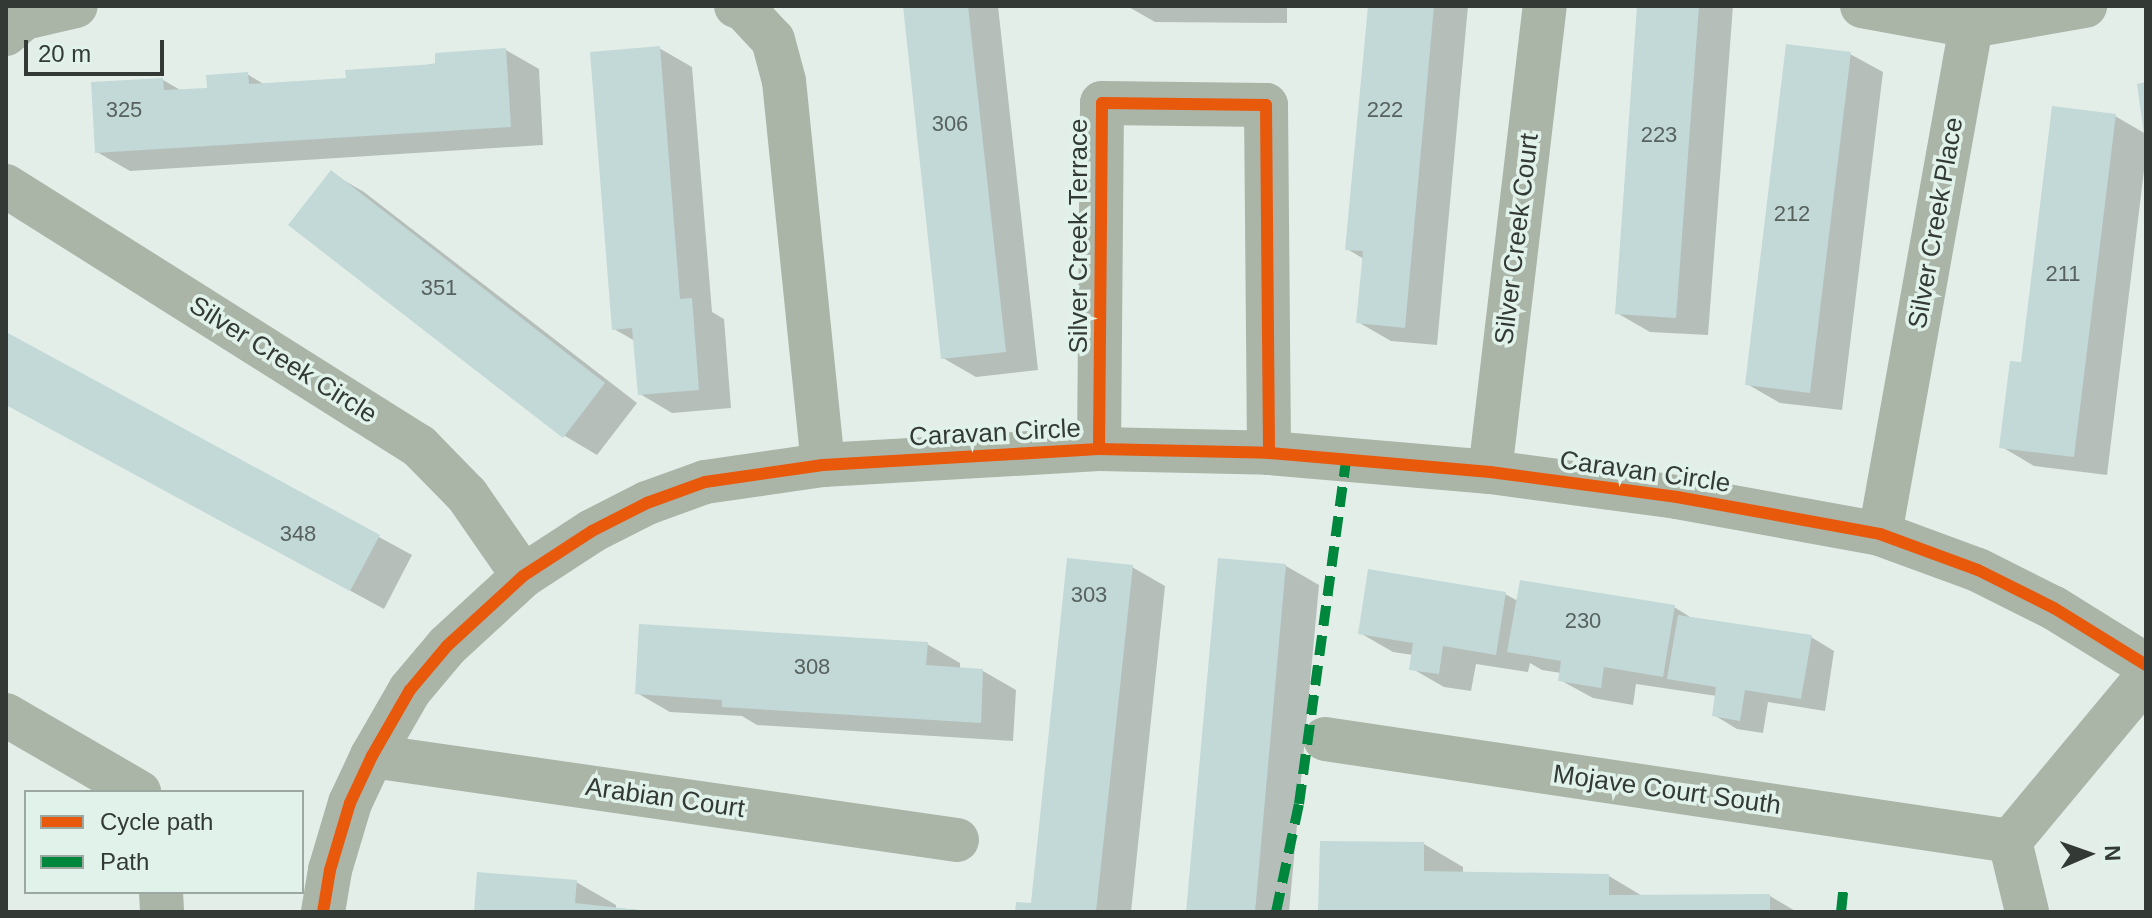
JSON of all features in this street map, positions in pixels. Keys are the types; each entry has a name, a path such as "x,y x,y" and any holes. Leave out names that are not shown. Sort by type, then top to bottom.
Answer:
{"street":[{"path":"6,34 24,18 76,6"},
{"path":"736,6 744,9 773,40 784,81 823,465"},
{"name":"Silver Creek Court","path":"1490,472 1545,6"},
{"path":"1862,6 1971,26 2085,6"},
{"name":"Silver Creek Place","path":"1880,534 1971,26"},
{"name":"Silver Creek Terrace","path":"1099,449 1102,103 1266,105 1269,453"},
{"name":"Silver Creek Circle","path":"6,186 419,446 467,495 523,576"},
{"name":"Caravan Circle","path":"323,912 330,870 350,803 372,756 410,690 447,646 523,576 592,531 647,503 705,482 823,465 1099,449 1269,453 1490,472 1677,497 1880,534 1991,576 2054,608 2146,665"},
{"path":"2027,912 2010,841 2146,678"},
{"path":"6,715 136,790"},
{"name":"Mojave Court South","path":"1325,739 2010,841"},
{"name":"Arabian Court","path":"372,756 957,840"}],"building":[{"path":"903,6 968,6 1006,352 941,359"},
{"path":"1368,6 1434,6 1405,328 1356,323 1363,251 1345,250"},
{"path":"1637,6 1699,6 1676,318 1615,314"},
{"path":"1786,44 1851,52 1810,393 1745,385"},
{"path":"660,46 680,299 692,298 699,390 638,395 632,328 612,330 590,52"},
{"path":"506,48 511,127 95,153 91,82 163,78 164,90 207,88 206,75 248,72 249,84 346,78 345,70 435,64 435,53"},
{"path":"2146,82 2146,135 2144,135 2137,84"},
{"path":"2052,106 2116,114 2074,457 1999,448 2010,361 2021,362"},
{"path":"331,170 605,383 563,438 288,225"},
{"path":"6,332 380,535 350,591 6,405"},
{"path":"1067,558 1133,565 1096,912 1015,912 1016,902 1031,903"},
{"path":"1218,558 1286,564 1255,912 1186,912"},
{"path":"1368,569 1506,592 1496,655 1443,646 1439,674 1409,670 1413,643 1358,634"},
{"path":"1520,580 1675,605 1663,677 1604,667 1601,688 1558,681 1561,661 1507,652"},
{"path":"1678,615 1812,635 1801,699 1745,690 1740,721 1712,716 1716,687 1667,679"},
{"path":"639,624 928,642 926,665 983,669 981,723 722,707 722,700 635,694"},
{"path":"1320,841 1424,842 1424,871 1609,874 1609,895 1770,894 1770,912 1318,912"},
{"path":"477,872 577,880 575,903 656,912 474,912"}],"marked path":[{"path":"1276,912 1299,804 1346,460"},
{"path":"1841,912 1844,883"}],"cycle path":[{"path":"1099,449 1102,103 1266,105 1269,453"},
{"path":"323,912 330,870 350,803 372,756 410,690 447,646 523,576 592,531 647,503 705,482 823,465 1099,449 1269,453 1490,472 1677,497 1880,534 1978,570 2054,608 2146,665"}]}
